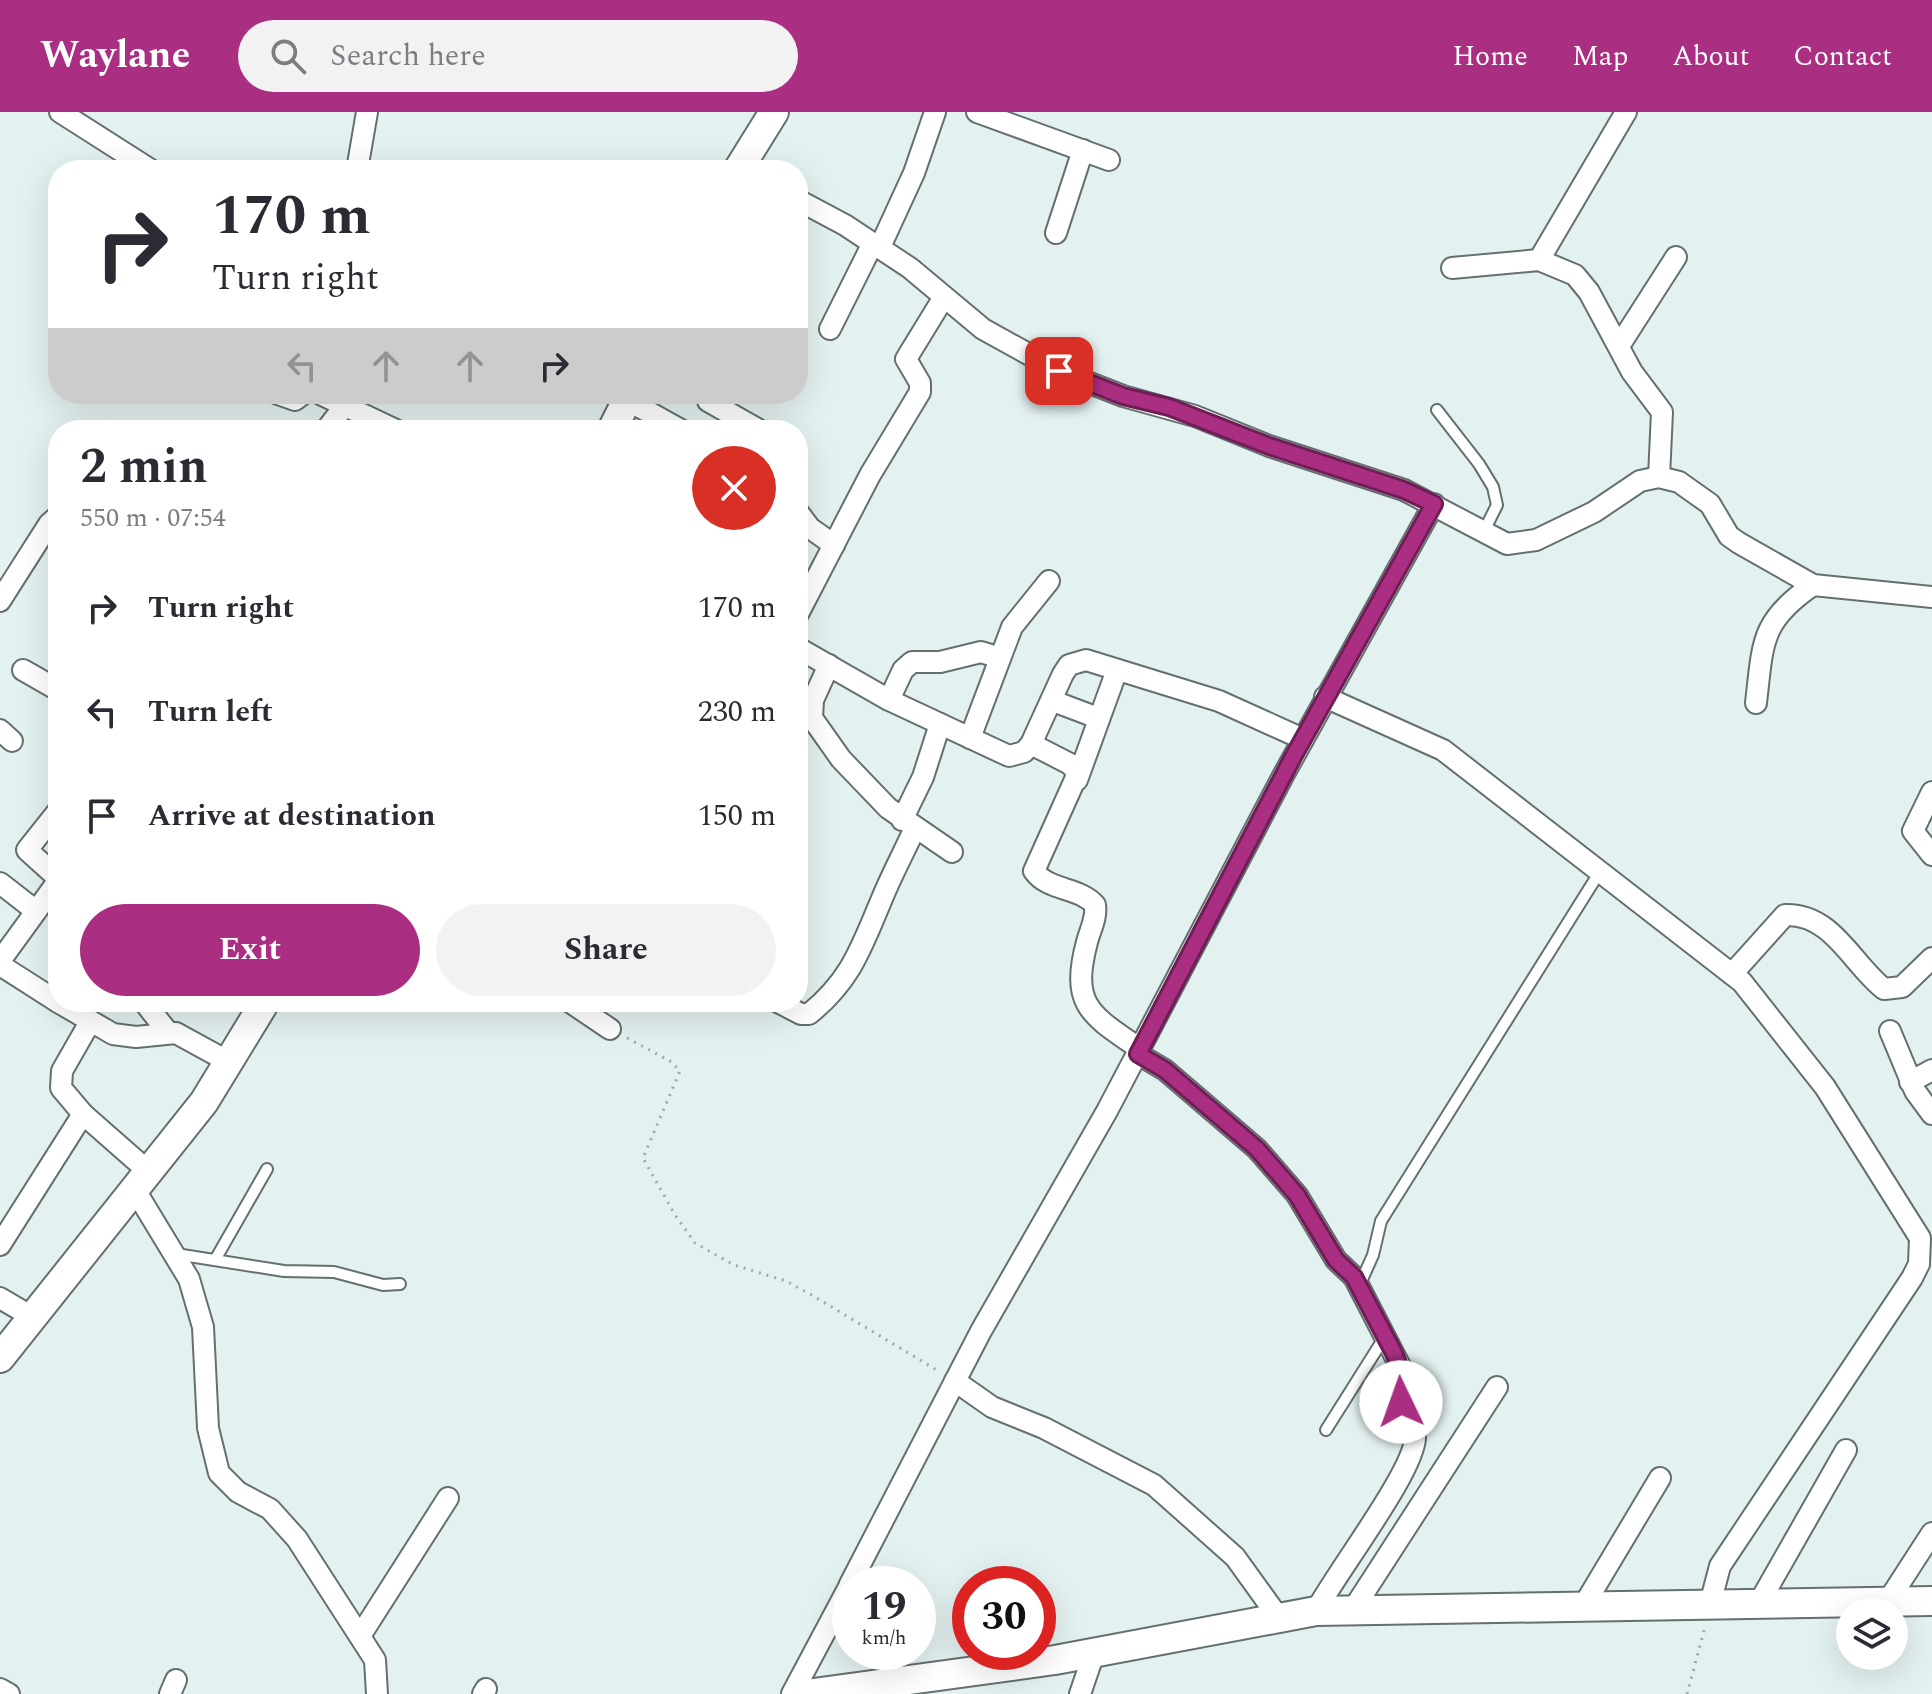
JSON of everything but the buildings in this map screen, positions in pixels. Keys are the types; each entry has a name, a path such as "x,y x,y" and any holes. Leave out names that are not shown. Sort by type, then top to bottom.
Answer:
{"street":[{"path":"60,112 135,160"},
{"path":"359,160 367,112"},
{"path":"744,160 774,112"},
{"path":"830,329 914,173 935,112"},
{"path":"977,112 1109,160"},
{"path":"1539,260 1626,112"},
{"path":"1056,233 1083,150"},
{"path":"808,206 877,245 983,329 1070,375 1123,396 1195,416 1308,460 1404,490 1507,544 1536,540 1594,512 1640,481 1659,477 1679,482 1710,504 1729,536 1813,585 1932,597"},
{"path":"1619,346 1676,257"},
{"path":"1452,268 1539,260 1575,275 1589,292 1632,372 1662,412 1659,477"},
{"path":"808,595 882,454 920,392 920,383 906,359 944,297"},
{"path":"334,420 346,404 377,420"},
{"path":"638,404 665,420"},
{"path":"713,404 741,420"},
{"path":"859,1566 955,1381 1139,1051 1325,697 1434,504"},
{"path":"808,525 834,545"},
{"path":"0,601 48,526"},
{"path":"970,738 1015,621 1049,581"},
{"path":"1756,703 1769,627 1783,607 1813,585"},
{"path":"889,700 903,670 912,662 940,662 981,652 1000,658"},
{"path":"808,653 889,700 1009,756 1024,752 1031,744 1063,674 1076,661 1117,670 1236,707 1303,739"},
{"path":"829,665 813,700 812,718 841,759 909,824 952,852"},
{"path":"23,670 48,684"},
{"path":"1117,670 1077,780 1034,871 1043,880 1086,897 1095,905 1081,973 1081,996 1097,1020 1165,1070 1257,1149 1297,1195 1336,1260 1359,1287 1401,1368 1405,1389 1400,1409 1415,1436 1416,1447 1411,1460 1316,1611"},
{"path":"1325,697 1443,750 1750,989 1825,1087 1920,1238 1919,1264 1912,1278 1720,1566 1710,1604"},
{"path":"1053,701 1098,718"},
{"path":"797,1012 809,1014 846,976 863,949 909,824 940,724"},
{"path":"1031,744 1075,768 1077,780"},
{"path":"1932,792 1913,831 1932,855"},
{"path":"48,824 27,850 48,870"},
{"path":"0,883 36,911"},
{"path":"48,894 1,956 48,990"},
{"path":"1732,974 1778,922 1807,916 1829,932 1884,989 1902,987 1932,958"},
{"path":"77,1012 90,1022 123,1036 167,1031 185,1035 229,1062"},
{"path":"152,1012 167,1031"},
{"path":"0,1358 204,1102 259,1012"},
{"path":"585,1012 610,1029"},
{"path":"90,1022 60,1079 65,1097 142,1181 189,1279 203,1327 208,1428 219,1473 238,1492 279,1518 375,1660 377,1694"},
{"path":"1890,1031 1910,1082 1932,1114"},
{"path":"1910,1082 1932,1070"},
{"path":"0,1245 83,1114"},
{"path":"0,1298 34,1318"},
{"path":"955,1381 992,1407 1044,1428 1154,1485 1235,1557 1279,1618"},
{"path":"1354,1608 1497,1387"},
{"path":"1759,1603 1846,1450"},
{"path":"1584,1605 1660,1478"},
{"path":"360,1636 448,1498"},
{"path":"1890,1598 1932,1533"},
{"path":"1908,1601 1932,1601"},
{"path":"809,1694 1094,1653 1316,1611 1836,1602"},
{"path":"792,1694 832,1618"},
{"path":"1080,1694 1094,1653"},
{"path":"0,1689 9,1694"}],"lane":[{"path":"1437,410 1493,487 1497,505 1483,533"},
{"path":"1359,1287 1373,1255 1381,1221 1599,873"},
{"path":"215,1260 267,1169"},
{"path":"176,1254 284,1271 334,1272 383,1285 400,1284"},
{"path":"1326,1430 1385,1337"}],"path":[{"path":"610,1029 670,1061 680,1071 643,1158 695,1243 734,1265 786,1281 955,1381"},
{"path":"1687,1694 1710,1604"}],"route":[{"path":"1059,371 1123,396 1169,407 1269,446 1404,490 1434,504 1293,757 1138,1054 1165,1070 1257,1149 1297,1195 1331,1253 1354,1277 1394,1353 1404,1379 1401,1402"}]}
